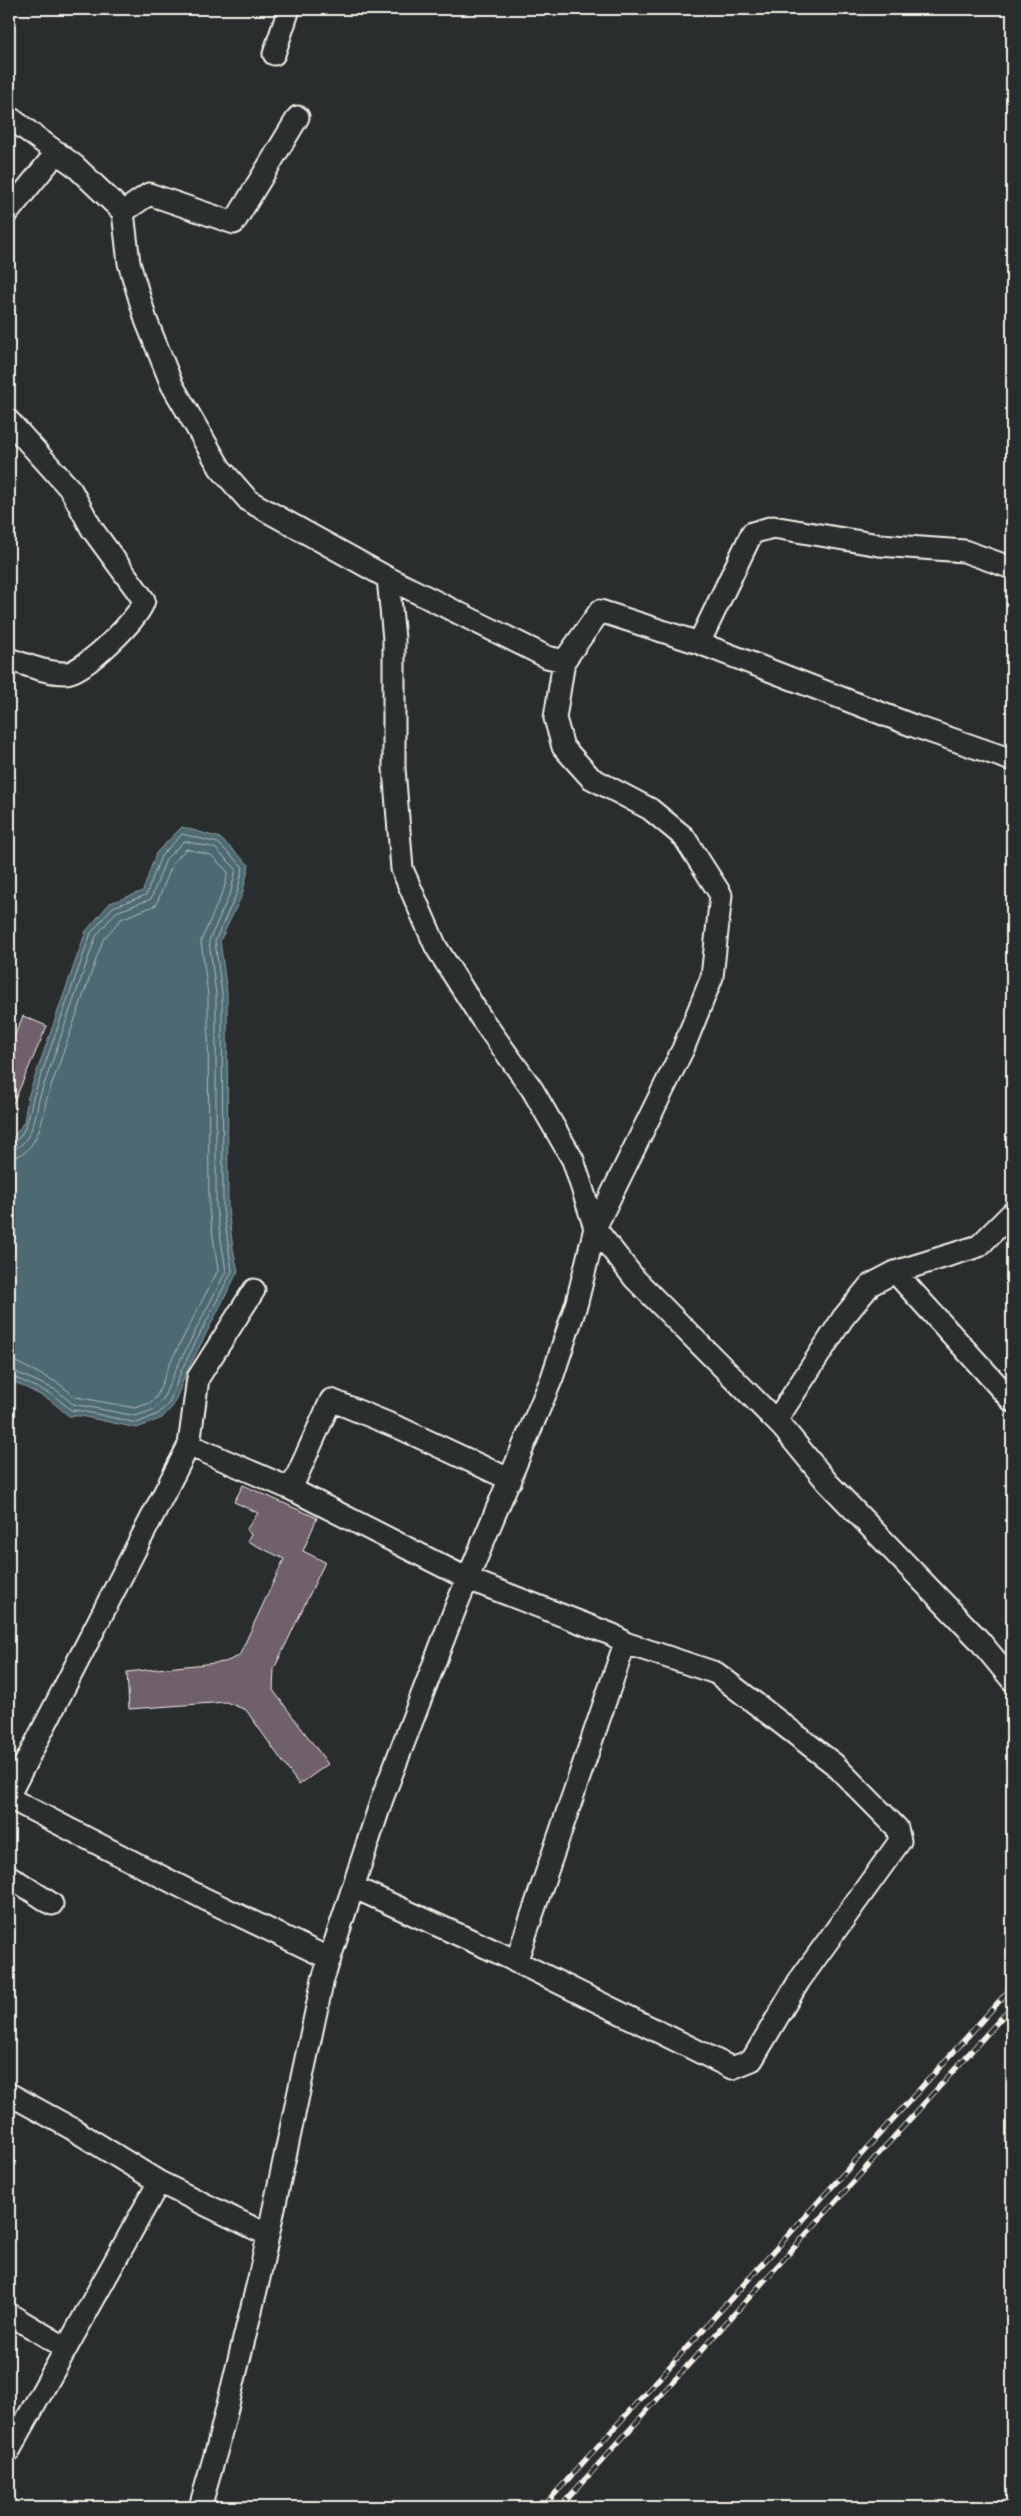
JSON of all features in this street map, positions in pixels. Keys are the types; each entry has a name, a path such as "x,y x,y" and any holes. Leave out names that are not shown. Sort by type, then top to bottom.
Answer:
{"street":[{"path":"274,54 290,9"},
{"path":"9,117 75,166 123,212 129,263 146,320 172,385 220,468 249,501 388,578 547,657 564,661"},
{"path":"123,212 149,194 234,224 298,117"},
{"path":"9,211 57,152"},
{"path":"9,421 71,490 92,529 144,600 127,624 79,669 67,673 51,671 9,659"},
{"path":"699,643 752,533 773,527 879,544 964,550 1012,568"},
{"path":"388,578 394,639 394,768 402,869 436,947 481,1018 532,1089 572,1160 595,1228 635,1278 776,1421 828,1483 979,1640 1012,1680"},
{"path":"200,2507 218,2445 268,2235 323,1979 382,1799 468,1580 552,1378 577,1302 595,1228 683,1048 712,977 720,895 684,837 650,809 591,778 563,747 555,718 564,661 600,611 699,643 914,726 1012,760"},
{"path":"776,1421 843,1318 870,1285 895,1272 979,1246 1012,1213"},
{"path":"895,1272 1012,1401"},
{"path":"254,1290 198,1378 189,1445 9,1797 205,1899 330,1959"},
{"path":"291,1489 331,1400 402,1429 511,1480"},
{"path":"189,1445 291,1489 468,1580 613,1635 625,1643 716,1673 834,1764 897,1828 900,1840 799,1982 752,2060 732,2068 516,1962 353,1887"},
{"path":"516,1962 625,1643"},
{"path":"9,1876 52,1904"},
{"path":"9,2094 71,2128 159,2182 268,2235"},
{"path":"9,2451 159,2182"},
{"path":"9,2314 66,2348"}],"water":[{"path":"182,827 220,838 249,865 242,895 220,941 227,993 228,1208 238,1271 187,1371 173,1406 162,1418 137,1428 81,1416 69,1416 50,1400 9,1379 9,1144 24,1122 28,1097 86,931 110,903 143,891 156,853"}],"building":[{"path":"23,1016 47,1026 9,1113 9,1048"},
{"path":"243,1485 317,1518 303,1551 325,1562 274,1669 273,1690 328,1764 299,1785 246,1710 226,1702 129,1709 127,1672 225,1662 239,1656 284,1559 247,1541 251,1534 246,1530 258,1513 234,1502"}],"railway":[{"path":"543,2507 1012,1987"},
{"path":"560,2507 1012,2006"}]}
